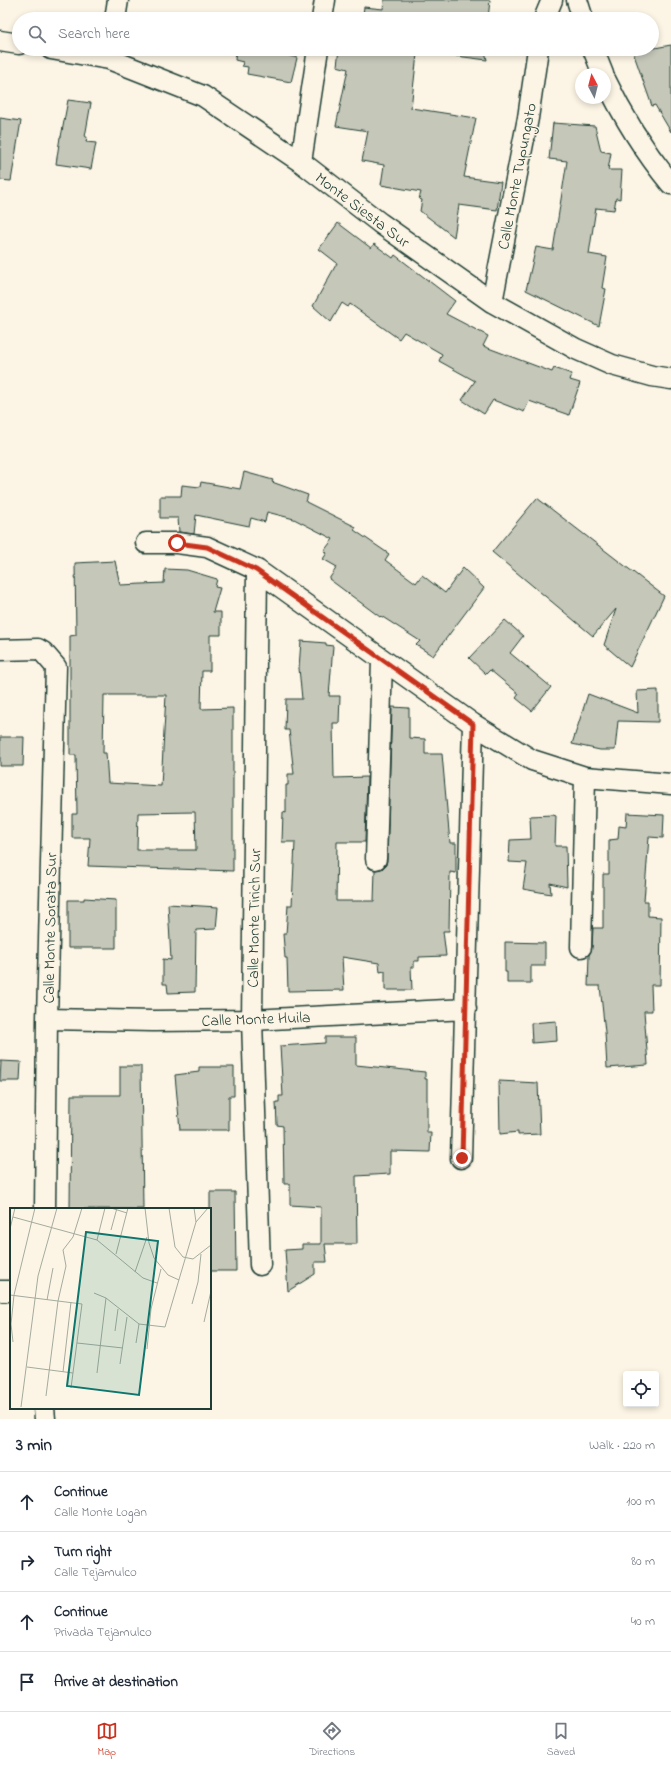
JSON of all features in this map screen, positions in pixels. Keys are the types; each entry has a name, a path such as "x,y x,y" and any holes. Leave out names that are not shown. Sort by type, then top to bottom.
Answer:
{"street":[{"path":"116,12 118,0"},
{"path":"323,12 325,0"},
{"path":"547,12 552,0"},
{"path":"578,0 581,12"},
{"path":"0,41 12,43"},
{"name":"Monte Siesta Sur","path":"114,56 203,96 301,162 380,223 492,302 576,349 612,365 652,376 671,379"},
{"path":"301,162 317,56"},
{"name":"Calle Monte Tupungato","path":"492,302 528,118 537,56"},
{"path":"596,56 601,68"},
{"path":"611,91 623,116 651,160 671,184"},
{"path":"146,543 177,543 207,547 256,570 473,724 532,760 585,777 671,784"},
{"name":"Calle Monte Tirich Sur","path":"256,570 252,1020 260,1265"},
{"name":"Calle Monte Sorata Sur","path":"0,650 38,649 43,652 56,667 47,1019 45,1208"},
{"path":"376,859 382,660"},
{"path":"462,1158 473,724"},
{"path":"581,947 585,777"},
{"name":"Calle Monte Huila","path":"47,1019 153,1021 252,1020 466,1009"}],"building":[{"path":"384,0 490,0 489,12 363,12 364,7 383,9"},
{"path":"671,45 671,132 655,105 652,106 634,56 659,56 659,47"},
{"path":"235,56 290,56 297,58 291,82 247,74 248,67 242,66 243,62 235,60"},
{"path":"338,56 417,56 411,108 476,118 464,177 501,182 497,210 459,205 454,237 420,211 422,200 419,199 421,192 381,185 384,165 362,161 368,131 336,126 348,69 337,66"},
{"path":"456,56 486,56 487,60"},
{"path":"68,100 91,103 85,137 87,137 86,142 96,143 91,169 56,164"},
{"path":"0,118 21,121 11,181 0,180"},
{"path":"553,123 595,126 601,151 611,153 608,170 622,170 620,199 616,198 614,210 596,208 589,254 607,257 602,288 606,289 599,326 526,290 536,247 553,250 567,161 549,159"},
{"path":"338,223 371,248 374,244 393,258 395,255 455,301 446,314 488,336 483,346 552,372 554,368 572,374 570,380 580,383 569,415 529,401 524,412 493,400 484,414 462,400 475,381 439,361 442,354 404,332 399,339 350,304 348,307 342,303 331,322 313,306 337,263 319,249"},
{"path":"244,472 273,480 272,482 308,495 306,502 356,527 354,530 389,554 385,560 416,583 422,575 445,593 463,568 484,588 433,656 416,645 420,641 381,616 380,617 329,579 337,567 323,559 327,553 324,551 333,539 294,519 267,512 265,522 251,518 249,526 196,515 194,534 179,532 178,518 160,518 160,496 181,496 182,485 200,487 201,482 240,489"},
{"path":"537,498 664,596 630,667 604,645 616,609 593,636 492,552"},
{"path":"115,561 120,585 164,583 165,569 187,570 217,579 215,587 220,588 213,612 221,612 221,635 210,635 210,671 202,671 201,709 233,708 233,871 88,866 90,838 72,838 72,814 77,814 76,755 70,755 70,636 76,635 75,563","holes":["104,695 166,695 161,786 108,783 106,753 103,753","195,812 196,850 137,850 138,813"]},
{"path":"505,620 523,636 510,653 551,687 532,711 516,698 519,694 490,670 486,674 469,658"},
{"path":"301,641 326,643 326,645 333,646 329,696 340,696 339,723 333,723 334,778 367,777 365,842 337,842 336,901 374,901 375,870 382,869 386,865 392,707 409,708 409,738 425,739 425,754 442,754 450,843 456,843 456,873 450,872 449,931 443,931 446,956 419,957 419,961 414,961 414,967 411,967 412,990 385,990 385,971 380,972 379,963 342,957 344,990 288,991 287,958 285,958 283,934 286,934 288,905 292,905 295,842 282,842 283,812 286,813 286,785 288,785 288,774 294,774 289,730 285,730 286,699 302,699 299,668"},
{"path":"658,690 658,722 618,721 615,750 600,750 572,744 588,694 638,713 637,691"},
{"path":"0,737 24,737 23,766 0,766"},
{"path":"627,813 664,815 663,838 649,837 644,901 648,901 648,916 661,917 660,985 651,985 652,1011 644,1011 648,1065 607,1068 600,986 588,986 589,955 592,947 593,928 603,928 603,874 609,874 609,840 618,839 619,826 626,827"},
{"path":"530,816 556,816 555,846 566,846 567,887 550,883 551,894 523,889 527,863 509,862 510,840 531,839"},
{"path":"84,898 116,900 116,948 68,948 68,900 84,900"},
{"path":"168,904 218,907 216,929 196,930 195,992 168,993 167,984 163,984 163,959 171,960"},
{"path":"505,942 545,943 545,966 531,966 531,983 507,983 507,972 505,972"},
{"path":"556,1021 557,1041 532,1043 531,1023"},
{"path":"325,1037 356,1037 356,1065 425,1072 425,1079 427,1079 427,1133 431,1133 430,1152 390,1151 390,1174 356,1176 357,1244 325,1244 327,1262 315,1262 315,1274 288,1291 285,1250 302,1249 302,1244 321,1244 321,1207 290,1205 290,1184 284,1184 283,1126 277,1125 276,1102 279,1102 279,1096 283,1096 280,1046 325,1043"},
{"path":"1,1061 21,1062 20,1081 0,1081"},
{"path":"120,1066 141,1066 143,1208 70,1208 71,1095 120,1095"},
{"path":"199,1067 234,1067 234,1096 229,1096 229,1130 180,1130 175,1075 199,1072"},
{"path":"499,1081 538,1083 540,1134 518,1135 518,1132 500,1134"},
{"path":"210,1192 235,1192 236,1271 211,1271"}],"route":[{"path":"177,543 207,547 256,570 473,724 462,1158"}]}
